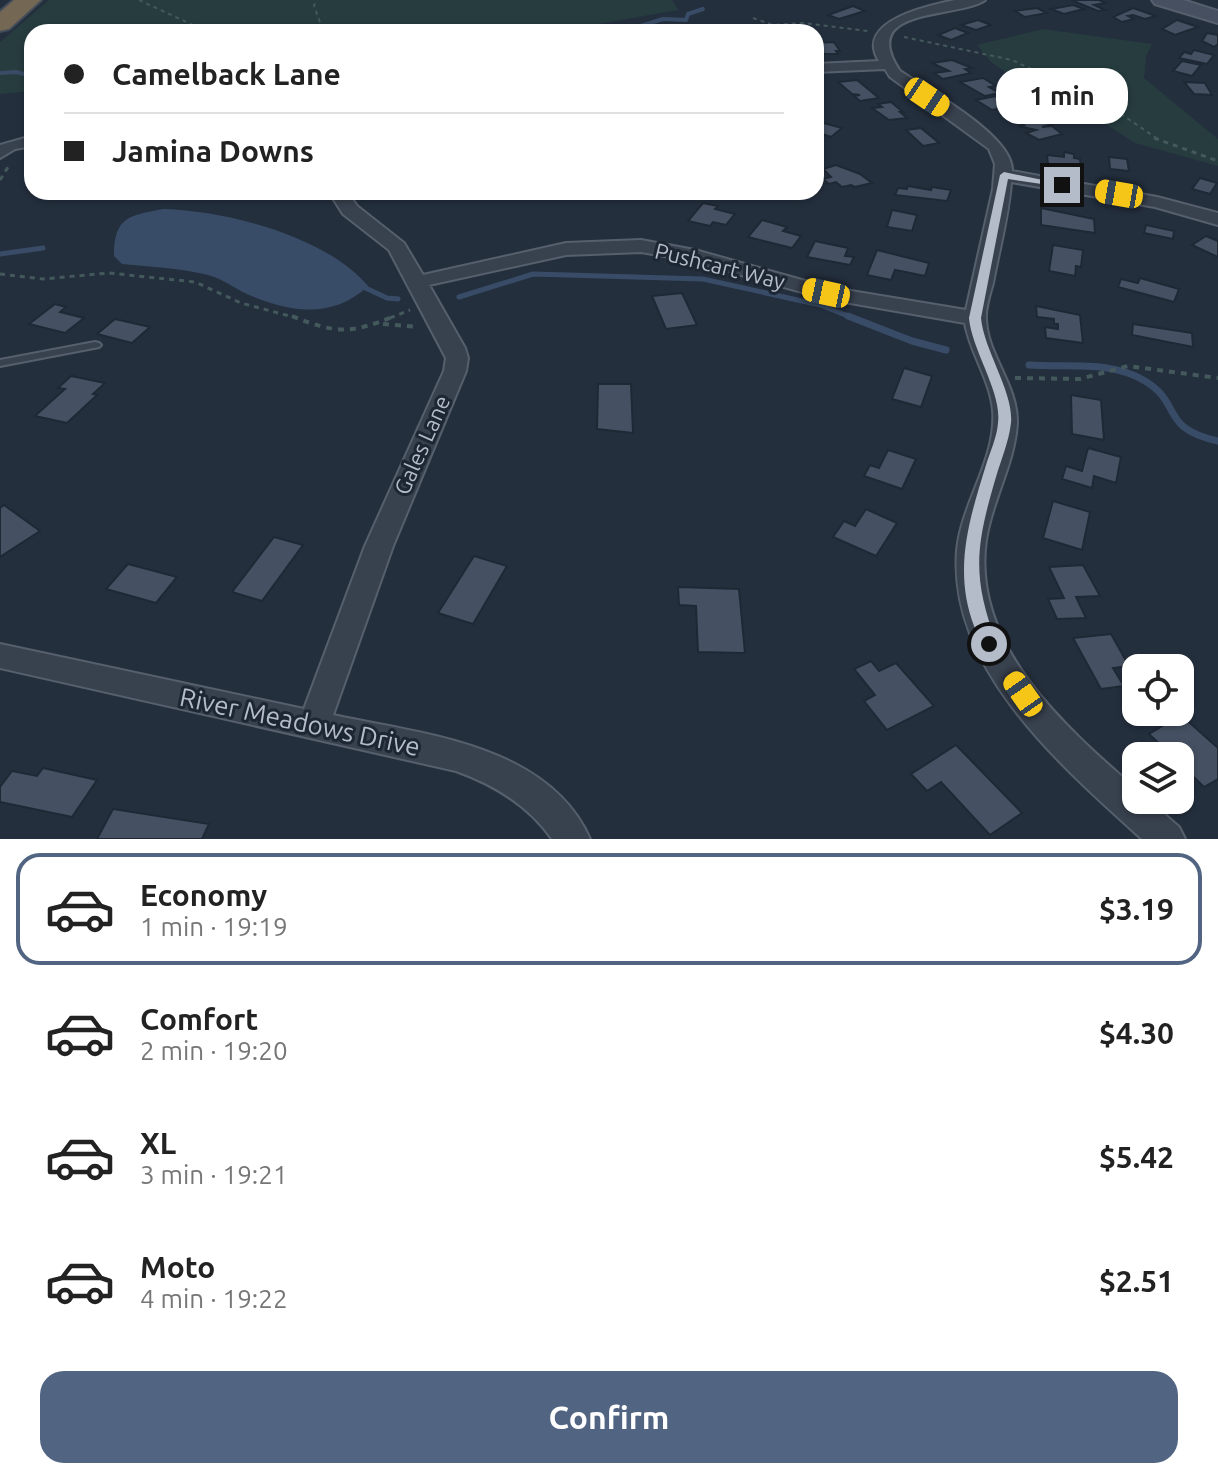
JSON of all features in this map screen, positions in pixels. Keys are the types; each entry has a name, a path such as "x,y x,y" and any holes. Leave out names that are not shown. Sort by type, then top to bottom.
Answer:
{"highway":[{"path":"0,24 29,0"}],"street":[{"path":"979,0 912,14 884,34 881,53 886,65 988,140 1004,164 975,318 977,338 995,378 1005,422 975,524 970,577 976,609 989,644 1036,712 1076,756 1167,839"},
{"path":"1162,0 1218,14"},
{"path":"1179,0 1218,14"},
{"path":"824,68 886,65"},
{"path":"12,156 10,145 24,142"},
{"path":"1004,175 1145,199 1218,219"},
{"name":"Gales Lane","path":"313,726 379,546 455,371 457,358 442,324 397,247 350,210 343,200"},
{"name":"Pushcart Way","path":"423,291 554,251 585,246 633,246 687,254 844,297 975,318"},
{"name":"River Meadows Drive","path":"0,656 456,756 517,780 539,797 572,839"}],"lane":[{"path":"0,363 95,345"}],"path":[{"path":"139,0 191,24"},
{"path":"316,0 314,6 321,24"},
{"path":"753,18 770,24"},
{"path":"788,24 810,24"},
{"path":"824,26 884,34 1012,60 1108,105 1154,138 1218,161"},
{"path":"0,180 12,156"},
{"path":"0,274 43,279 109,273 171,278 213,288 241,303 282,312 326,330 344,332 381,324 414,327 442,324"},
{"path":"0,280 7,275"},
{"path":"381,324 423,291"},
{"path":"995,378 1068,380 1128,366 1218,378"}],"green space":[{"path":"49,0 672,0 678,10 598,24 24,24 24,92 0,94 0,42"},
{"path":"1043,29 1152,44 1146,56 1144,78 1218,139 1218,166 1135,143 1078,107 1017,80 991,62 977,45"}],"water":[{"path":"164,209 245,221 302,240 350,268 368,286 340,304 309,310 262,300 208,275 122,264 114,256 121,226 133,216"}],"building":[{"path":"1071,0 1099,0 1105,3 1094,5 1105,10 1098,11"},
{"path":"1073,5 1084,9 1064,14 1051,9"},
{"path":"853,6 865,11 839,19 828,15"},
{"path":"1037,8 1047,13 1025,17 1015,11"},
{"path":"1133,8 1156,16 1145,19 1133,15 1128,16 1134,19 1122,22 1113,17"},
{"path":"978,20 991,25 976,30 961,25"},
{"path":"1177,20 1198,27 1175,35 1162,29"},
{"path":"955,28 968,33 951,40 938,35"},
{"path":"1207,33 1218,35 1218,44 1214,47 1202,41"},
{"path":"834,42 840,51 836,51 838,54 824,54 824,43"},
{"path":"1194,50 1214,55 1207,64 1179,58 1184,52 1191,54"},
{"path":"952,60 972,68 965,69 971,73 943,79 934,73 949,71 932,63"},
{"path":"1182,61 1201,65 1192,76 1173,71"},
{"path":"983,78 996,86 989,87 999,93 985,96 960,82"},
{"path":"857,80 879,98 860,101 854,96 860,95 852,94 838,82"},
{"path":"1184,82 1205,83 1212,95 1194,94"},
{"path":"1001,95 1017,105 992,110 976,100"},
{"path":"891,102 907,118 889,120 872,108"},
{"path":"1043,117 1055,123 1042,127 1052,126 1062,134 1039,140 1026,133 1036,130 1018,126 1024,125 1019,122"},
{"path":"824,123 842,128 831,137 824,135"},
{"path":"921,128 939,143 923,146 906,130"},
{"path":"1064,152 1080,159 1081,168 1048,164 1047,155 1064,157"},
{"path":"1109,157 1127,159 1129,171 1110,169"},
{"path":"836,165 860,174 872,183 855,187 842,187 836,182 829,184 824,179 831,177 824,169"},
{"path":"1200,178 1217,183 1210,194 1192,189"},
{"path":"908,186 951,190 947,201 895,195 898,188 907,189"},
{"path":"703,203 735,214 726,225 713,222 710,226 688,221"},
{"path":"1041,208 1094,219 1095,233 1041,225"},
{"path":"892,210 917,215 912,231 887,227"},
{"path":"762,220 787,227 783,231 801,236 792,248 748,237"},
{"path":"1146,225 1174,231 1173,239 1144,233"},
{"path":"1206,236 1218,241 1218,257 1192,245"},
{"path":"815,241 848,248 845,256 854,257 850,265 807,257"},
{"path":"1053,245 1083,250 1081,267 1076,266 1075,276 1049,271"},
{"path":"877,250 929,263 925,276 895,270 891,280 867,275"},
{"path":"1140,278 1179,289 1174,302 1118,287 1121,279 1138,283"},
{"path":"682,293 697,325 666,329 652,296"},
{"path":"55,304 66,307 60,312 84,318 65,333 29,324"},
{"path":"1036,306 1080,315 1083,343 1046,338 1045,327 1058,329 1058,324 1054,324 1054,319 1037,317"},
{"path":"115,319 150,327 132,343 97,334"},
{"path":"1133,324 1192,333 1193,347 1132,335"},
{"path":"904,368 932,376 921,407 892,399"},
{"path":"71,376 105,383 93,394 97,395 67,423 35,416 65,389 58,388"},
{"path":"598,384 631,384 633,433 597,429"},
{"path":"1071,395 1101,400 1104,440 1072,434"},
{"path":"1088,448 1121,457 1116,483 1094,476 1092,488 1062,479 1066,466 1082,471"},
{"path":"888,450 916,459 902,489 864,476 870,465 879,468"},
{"path":"1053,501 1090,512 1082,550 1043,538"},
{"path":"4,505 40,531 0,557 0,508"},
{"path":"866,509 897,523 876,556 833,537 844,521 855,526"},
{"path":"274,537 303,545 262,601 232,592"},
{"path":"474,556 507,566 473,624 438,613"},
{"path":"128,564 177,577 156,603 106,589"},
{"path":"1083,565 1100,596 1076,597 1086,618 1057,619 1048,599 1064,598 1049,567"},
{"path":"678,587 739,589 745,653 698,652 696,606 679,605"},
{"path":"1111,634 1122,654 1122,667 1113,668 1122,686 1101,689 1073,638"},
{"path":"871,661 879,671 896,663 934,706 887,730 864,701 875,695 854,669"},
{"path":"1162,726 1193,726 1218,748 1218,779 1204,787 1194,777 1194,742 1157,742 1149,734"},
{"path":"956,745 1022,813 990,835 941,782 927,791 911,774"},
{"path":"43,768 97,780 72,817 0,802 0,787 12,771 37,776"},
{"path":"113,809 209,824 202,839 97,839"}],"waterway":[{"path":"647,24 663,19 686,20 688,14 703,9"},
{"path":"0,73 24,74"},
{"path":"0,254 43,248"},
{"path":"459,297 533,274 703,279 820,305 853,318"},
{"path":"359,285 387,298 398,299"},
{"path":"848,316 912,341 946,350"},
{"path":"1029,365 1088,366 1132,374 1157,390 1187,429 1218,441"}],"route":[{"path":"989,644 976,609 970,577 971,550 975,524 1005,422 995,378 977,338 975,318 1004,175 1062,185"}]}
